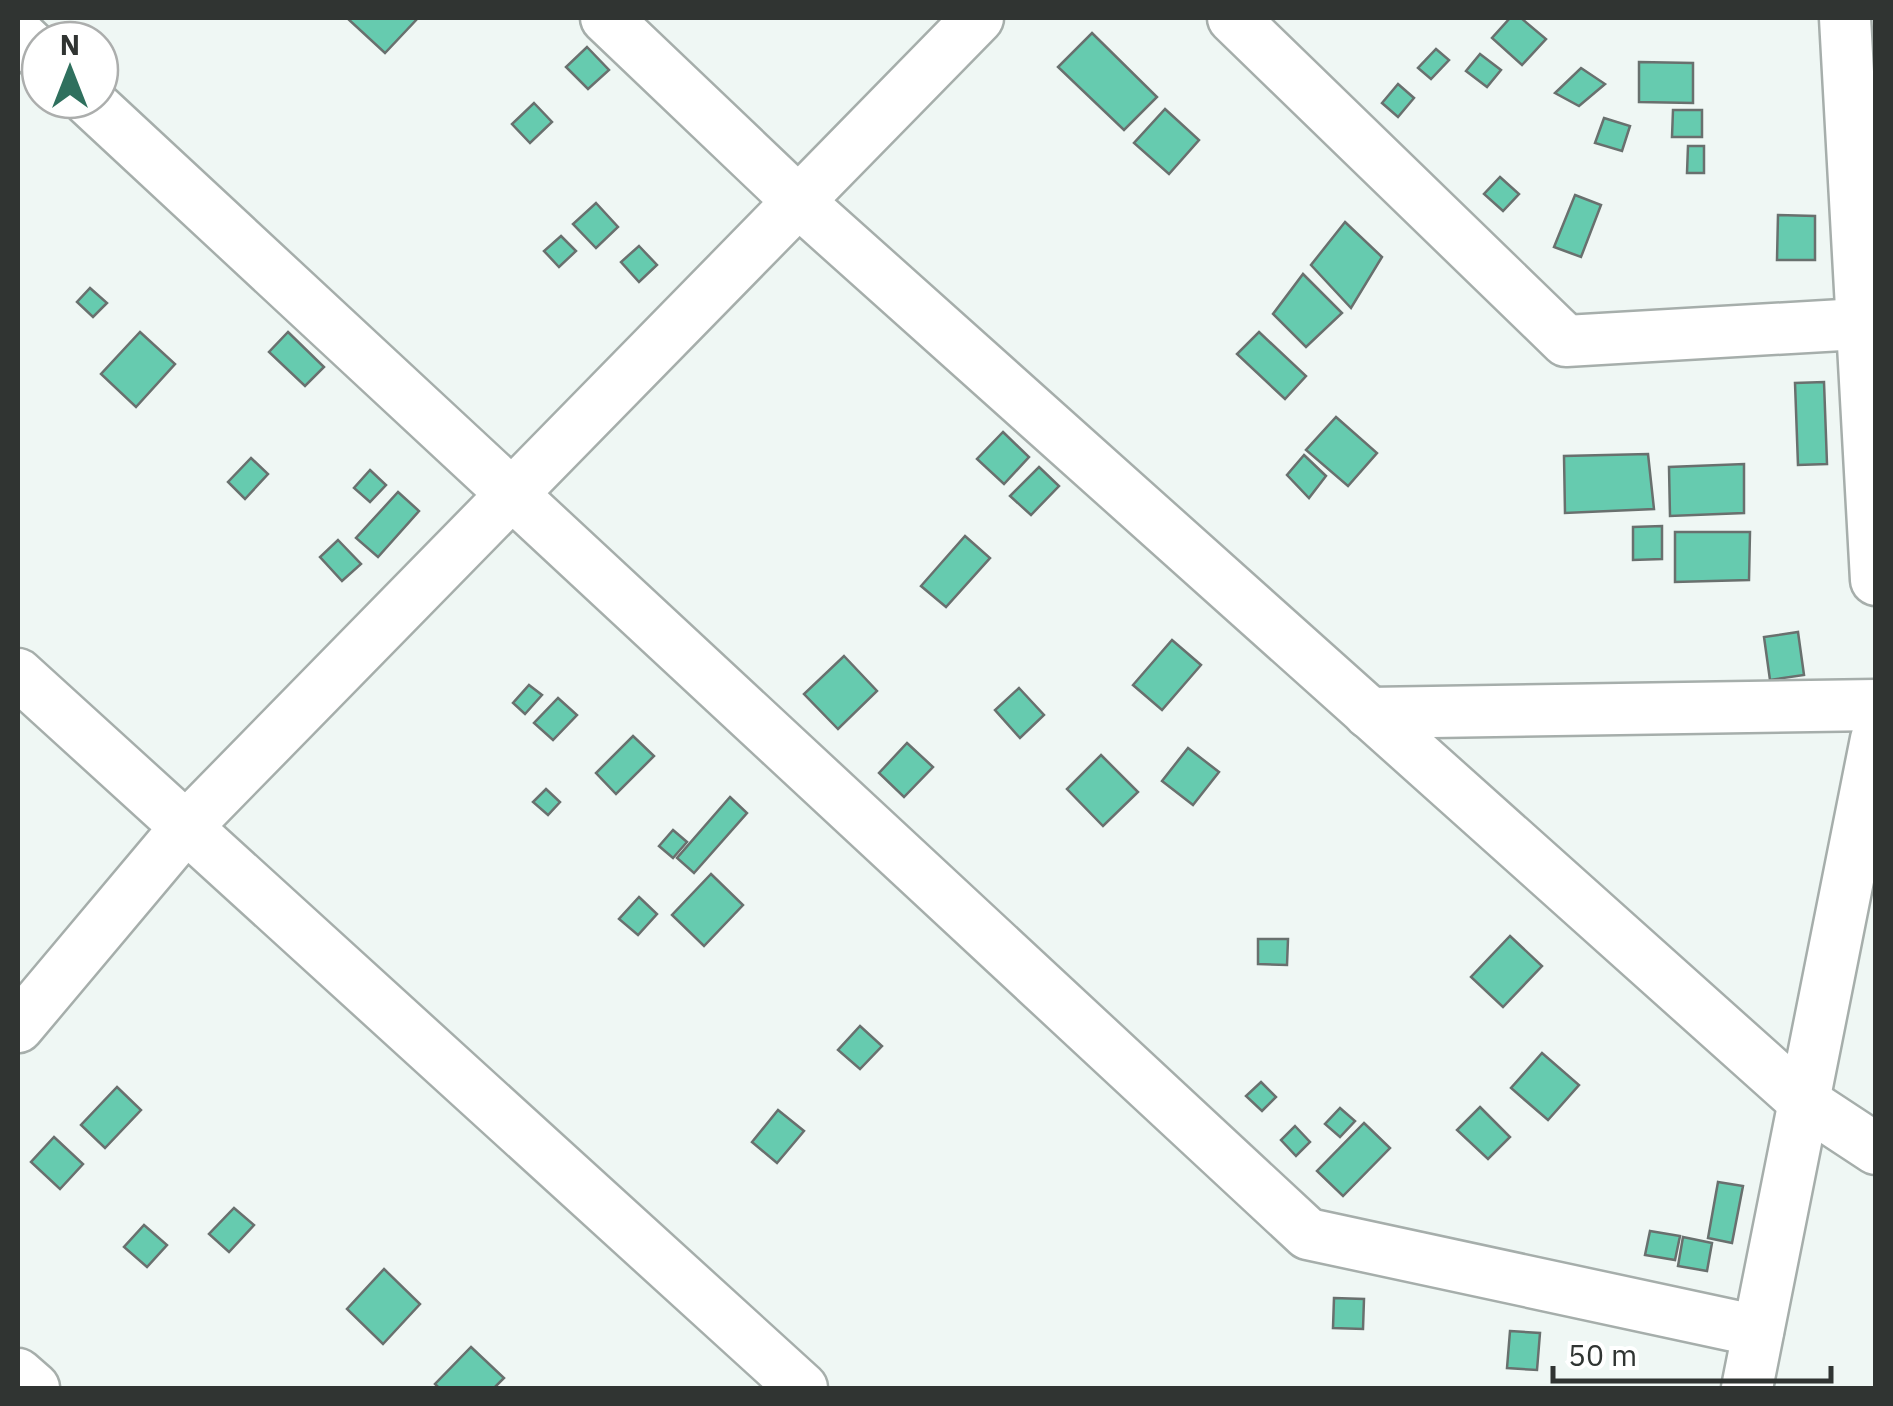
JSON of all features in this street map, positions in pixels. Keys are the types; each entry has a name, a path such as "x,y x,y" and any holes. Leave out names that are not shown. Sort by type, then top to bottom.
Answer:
{"street":[{"path":"606,18 798,201 1803,1101 1876,1148"},
{"path":"18,1027 186,828 978,18"},
{"path":"1233,18 1566,341 1868,324"},
{"path":"1845,18 1868,324 1876,580"},
{"path":"110,120 1308,1234 1758,1331"},
{"path":"18,674 802,1388"},
{"path":"1369,713 1876,705"},
{"path":"1747,1388 1876,739"},
{"path":"18,1374 34,1388"}],"building":[{"path":"347,18 418,18 385,53"},
{"path":"1510,18 1521,18 1546,39 1522,65 1492,38"},
{"path":"1092,33 1157,97 1124,130 1058,67"},
{"path":"587,47 609,70 588,89 566,67"},
{"path":"1436,49 1449,60 1431,79 1418,68"},
{"path":"1480,54 1501,70 1487,87 1466,71"},
{"path":"1639,62 1693,63 1693,103 1639,102"},
{"path":"1581,68 1605,84 1579,106 1555,93"},
{"path":"1398,84 1414,98 1398,117 1382,103"},
{"path":"534,103 552,122 530,143 512,124"},
{"path":"1165,109 1199,140 1169,174 1134,143"},
{"path":"1673,110 1702,110 1702,137 1672,137"},
{"path":"1604,118 1630,126 1622,151 1595,143"},
{"path":"1688,146 1704,146 1704,173 1687,173"},
{"path":"1500,177 1519,194 1503,211 1484,194"},
{"path":"1575,195 1601,205 1581,257 1554,247"},
{"path":"596,203 618,227 596,248 573,224"},
{"path":"1778,215 1815,216 1815,260 1777,260"},
{"path":"1345,222 1382,257 1351,308 1311,265"},
{"path":"561,236 576,251 559,267 544,251"},
{"path":"639,246 657,265 639,282 621,262"},
{"path":"1303,274 1342,313 1306,347 1273,314"},
{"path":"90,288 107,303 93,317 77,302"},
{"path":"140,332 175,364 136,407 101,374"},
{"path":"288,332 324,367 305,386 269,352"},
{"path":"1259,332 1306,376 1285,399 1237,354"},
{"path":"1824,382 1827,464 1798,465 1795,383"},
{"path":"1336,417 1377,453 1348,486 1306,450"},
{"path":"1003,432 1029,457 1004,484 977,459"},
{"path":"1648,454 1654,509 1565,513 1564,456"},
{"path":"1304,455 1326,476 1309,498 1287,475"},
{"path":"251,458 268,474 245,499 228,482"},
{"path":"1744,464 1744,513 1670,516 1669,467"},
{"path":"1039,467 1059,486 1031,515 1010,496"},
{"path":"370,470 386,485 370,502 354,488"},
{"path":"398,492 419,511 378,557 356,538"},
{"path":"1662,526 1662,559 1633,560 1633,527"},
{"path":"1675,532 1750,532 1749,580 1675,582"},
{"path":"965,536 990,558 946,607 921,586"},
{"path":"338,540 361,564 342,581 320,557"},
{"path":"1798,632 1804,675 1770,680 1764,637"},
{"path":"1172,640 1201,665 1162,710 1133,685"},
{"path":"844,656 877,691 838,729 804,694"},
{"path":"529,685 542,695 525,714 513,703"},
{"path":"1019,688 1044,715 1020,738 995,710"},
{"path":"558,698 577,715 553,740 534,723"},
{"path":"633,736 654,756 616,794 596,773"},
{"path":"907,743 933,767 904,797 879,773"},
{"path":"1188,748 1219,772 1193,805 1162,781"},
{"path":"1101,755 1138,792 1103,826 1067,789"},
{"path":"546,789 560,802 548,815 533,802"},
{"path":"730,797 747,813 694,873 677,858"},
{"path":"673,830 687,842 673,858 659,846"},
{"path":"711,874 743,905 704,946 672,915"},
{"path":"639,897 657,914 638,935 619,919"},
{"path":"1510,936 1542,966 1503,1007 1471,977"},
{"path":"1258,939 1288,939 1287,965 1258,964"},
{"path":"860,1026 882,1046 860,1069 838,1050"},
{"path":"1542,1053 1579,1085 1548,1120 1511,1088"},
{"path":"1261,1082 1276,1097 1262,1111 1246,1096"},
{"path":"117,1087 141,1110 105,1148 81,1125"},
{"path":"1480,1107 1510,1137 1488,1159 1457,1130"},
{"path":"1340,1108 1355,1121 1340,1137 1325,1124"},
{"path":"778,1110 804,1131 777,1163 752,1142"},
{"path":"1364,1123 1390,1148 1343,1196 1317,1171"},
{"path":"1295,1126 1310,1142 1296,1156 1281,1140"},
{"path":"54,1137 83,1164 60,1189 31,1162"},
{"path":"1718,1182 1743,1186 1732,1243 1708,1238"},
{"path":"234,1208 254,1225 229,1252 209,1234"},
{"path":"144,1225 167,1245 147,1267 124,1247"},
{"path":"1650,1231 1680,1236 1675,1260 1645,1255"},
{"path":"1683,1237 1712,1243 1707,1271 1678,1266"},
{"path":"384,1269 420,1304 383,1344 347,1309"},
{"path":"1334,1298 1364,1299 1363,1329 1333,1328"},
{"path":"1510,1331 1540,1333 1537,1370 1507,1368"},
{"path":"471,1347 504,1378 494,1388 439,1388 435,1384"}]}
